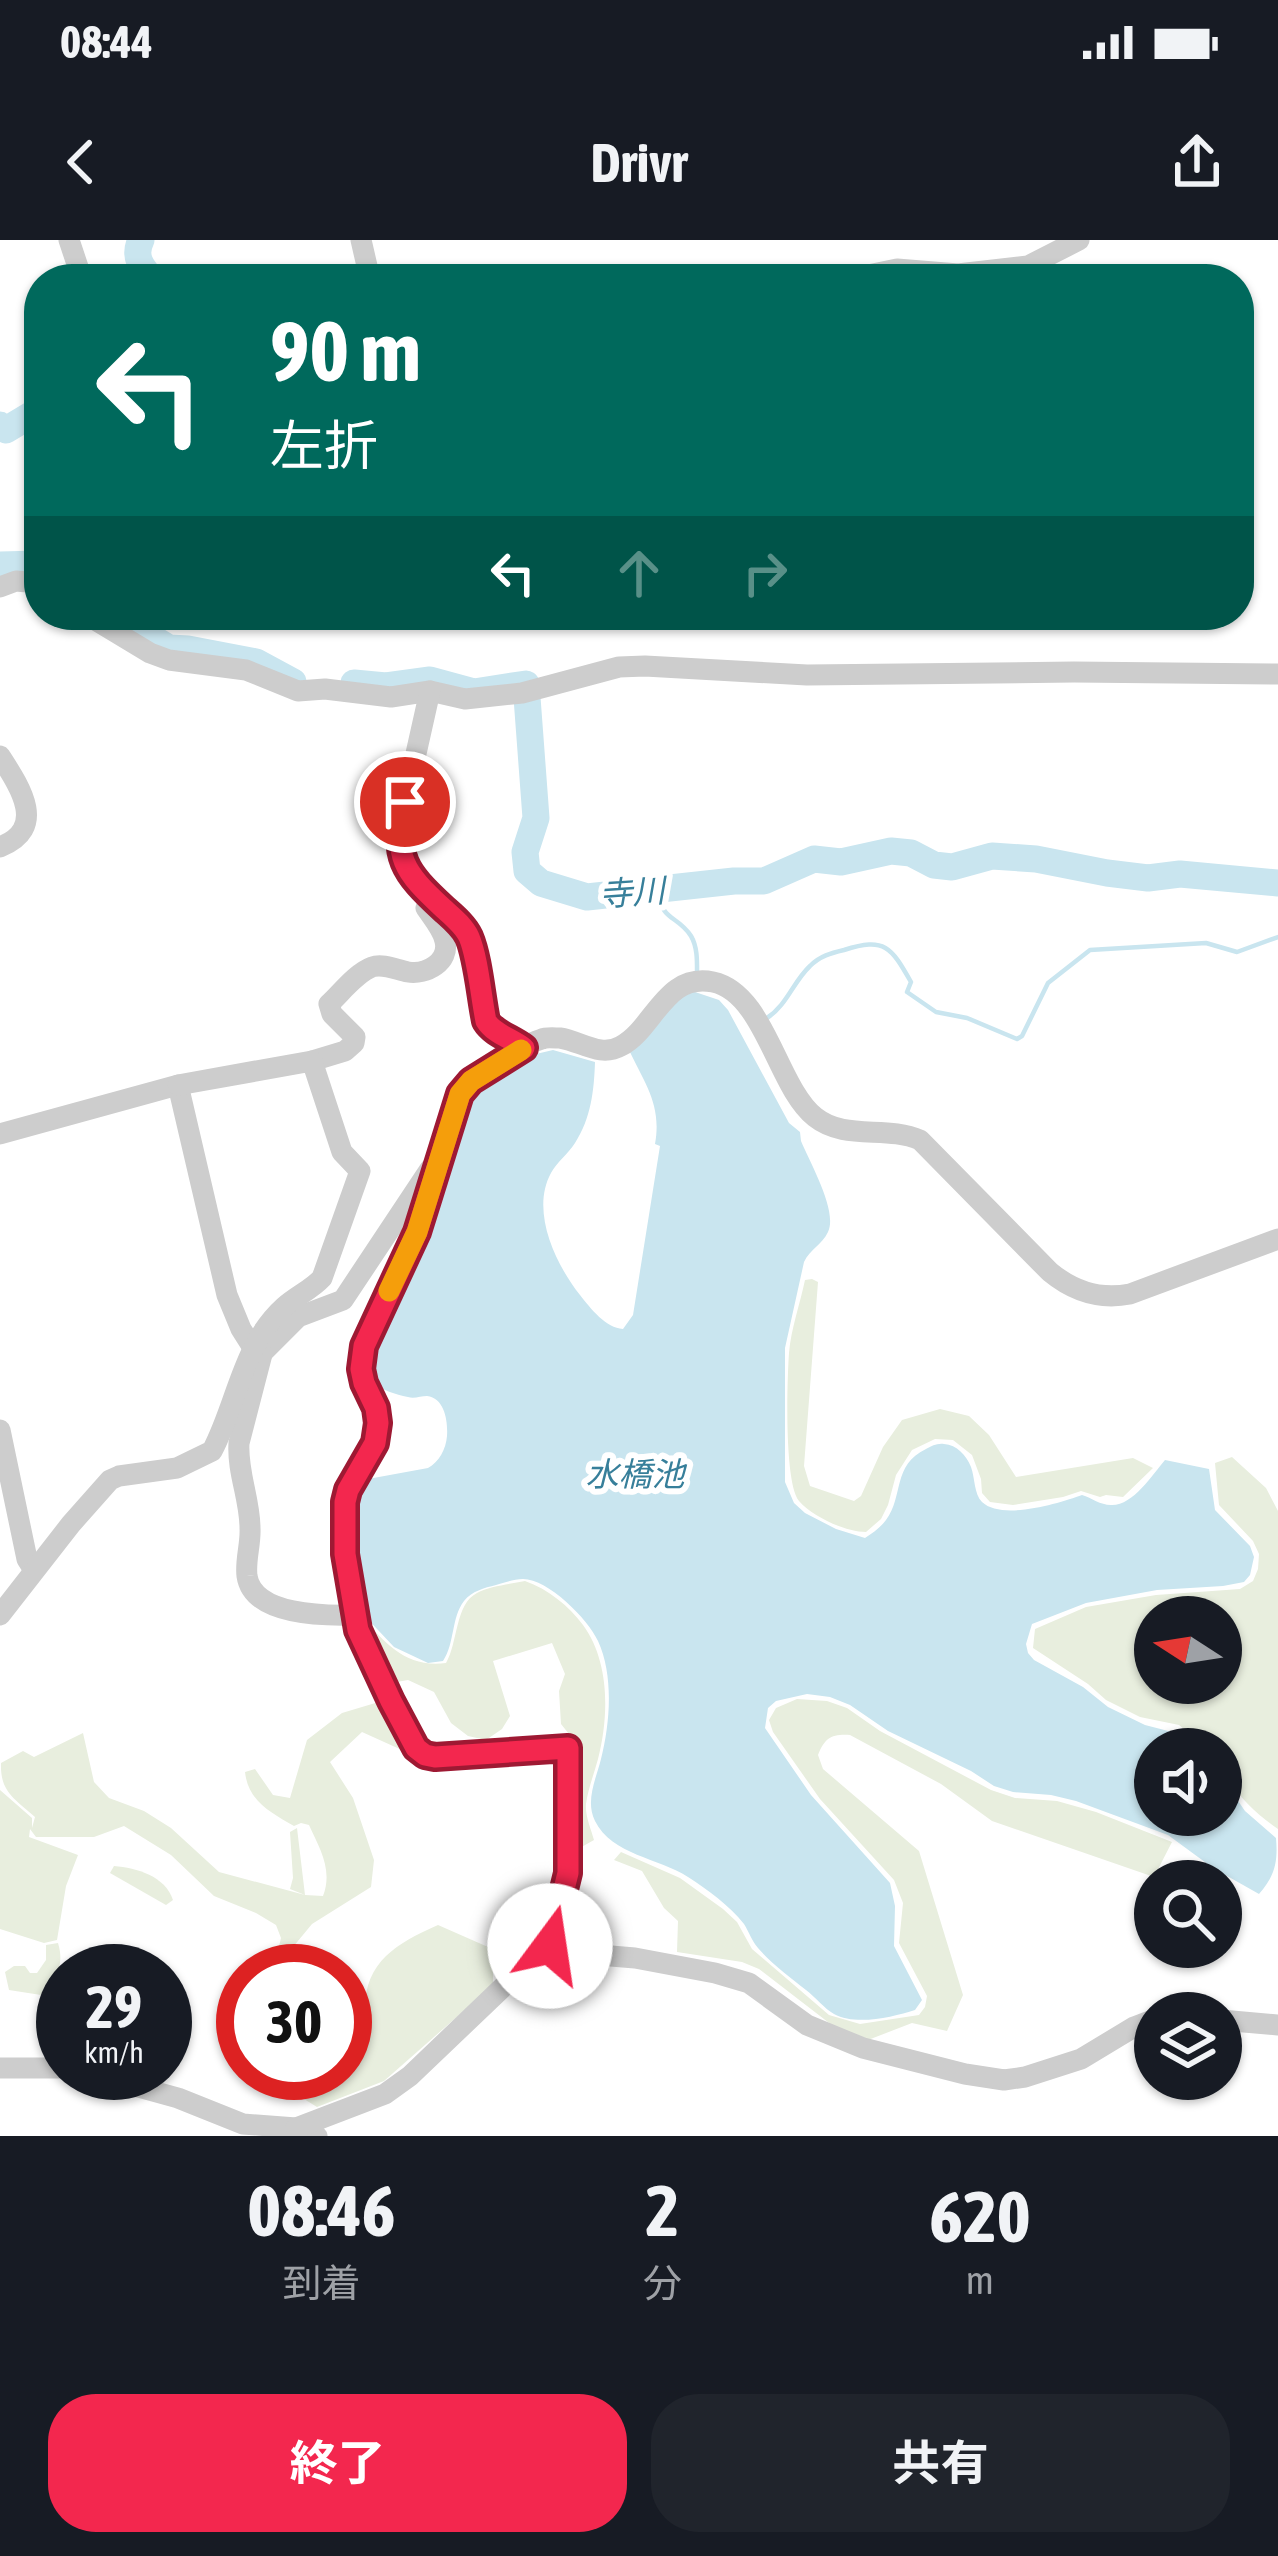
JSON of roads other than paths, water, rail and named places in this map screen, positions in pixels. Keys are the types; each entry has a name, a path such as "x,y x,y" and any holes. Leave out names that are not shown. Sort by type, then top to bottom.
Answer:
{"street":[{"path":"1032,264 1079,240"},
{"path":"113,630 169,659 246,670 298,691 325,689 391,698 430,692 465,699 527,692 619,668 645,666 807,675 1278,674"},
{"path":"430,692 398,834 399,848 407,868 469,937 486,1021 492,1030 524,1048"},
{"path":"0,756 28,816 19,836 0,847"},
{"path":"0,1134 178,1085 345,1051 355,1037 332,1014 329,1004 367,970 383,966 413,974 439,963 445,941 426,908 431,897"},
{"path":"547,1958 568,1873 568,1748 435,1757 416,1748 358,1630 345,1554 348,1490 375,1443 378,1423 361,1369 364,1346 417,1232 460,1094 471,1081 542,1039 554,1037 602,1051 618,1048 670,994 712,981 735,992 750,1010 812,1115 832,1127 905,1133 920,1140 1050,1272 1074,1288 1105,1296 1130,1294 1278,1239"},
{"path":"0,1615 110,1480 177,1468 212,1451 234,1390 284,1307 322,1278 360,1171 342,1152 312,1061"},
{"path":"178,1085 227,1295 241,1329 258,1351"},
{"path":"356,1616 310,1615 269,1604 250,1586 250,1526 239,1443 258,1351 298,1317 343,1300 437,1165"},
{"path":"0,1430 27,1559 34,1570"},
{"path":"183,2100 243,2124 307,2132 410,2077 524,1966 575,1953 635,1958 749,1983 807,2025 863,2048 1004,2080 1081,2059 1134,2027"},
{"path":"1242,2022 1278,2025"},
{"path":"0,2068 36,2068"}],"water":[{"name":"水橋池","path":"689,990 719,1000 789,1123 800,1132 822,1187 829,1212 828,1232 804,1262 785,1348 785,1482 794,1503 805,1513 865,1538 891,1511 908,1463 939,1444 960,1451 971,1467 979,1499 1003,1510 1031,1509 1082,1495 1103,1504 1119,1504 1141,1488 1165,1460 1209,1469 1215,1510 1250,1546 1254,1557 1244,1582 1086,1603 1032,1624 1026,1644 1034,1660 1108,1707 1157,1728 1134,1728 1134,1822 1076,1801 994,1786 830,1697 807,1694 776,1701 768,1708 765,1728 811,1795 890,1883 894,1946 922,2000 915,2010 863,2020 834,2014 769,1959 718,1898 603,1832 592,1813 591,1798 607,1730 603,1655 593,1632 576,1612 544,1586 523,1579 509,1581 467,1598 443,1661 428,1663 394,1647 362,1613 352,1556 353,1490 368,1479 428,1468 439,1459 446,1441 446,1418 438,1401 403,1396 371,1384 379,1342 424,1240 461,1117 485,1082 536,1054 553,1050 595,1062 585,1124 551,1173 543,1204 549,1237 571,1283 599,1317 623,1329 633,1315 660,1146 655,1144 651,1095 629,1050"},
{"name":"水橋池","path":"1242,1807 1276,1838 1274,1868 1259,1894 1242,1884 1242,1860 1202,1860 1169,1836 1242,1836"}],"waterway":[{"path":"141,240 141,264"},
{"path":"0,425 6,430 24,419"},
{"name":"寺川","path":"0,565 24,564"},
{"name":"寺川","path":"139,630 169,648 256,662 293,682"},
{"name":"寺川","path":"354,683 386,686 430,680 474,692 526,684 536,818 525,852 527,871 541,883 587,897 764,881 814,859 841,862 891,851 952,867 992,856 1148,878 1180,874 1278,883"},
{"path":"659,889 662,907 693,941 697,976"},
{"path":"767,1018 818,960 858,946 878,945 892,953 904,970 911,982 907,992 936,1012 967,1018 1017,1039 1048,983 1090,950 1206,943 1237,952 1278,937"}]}
